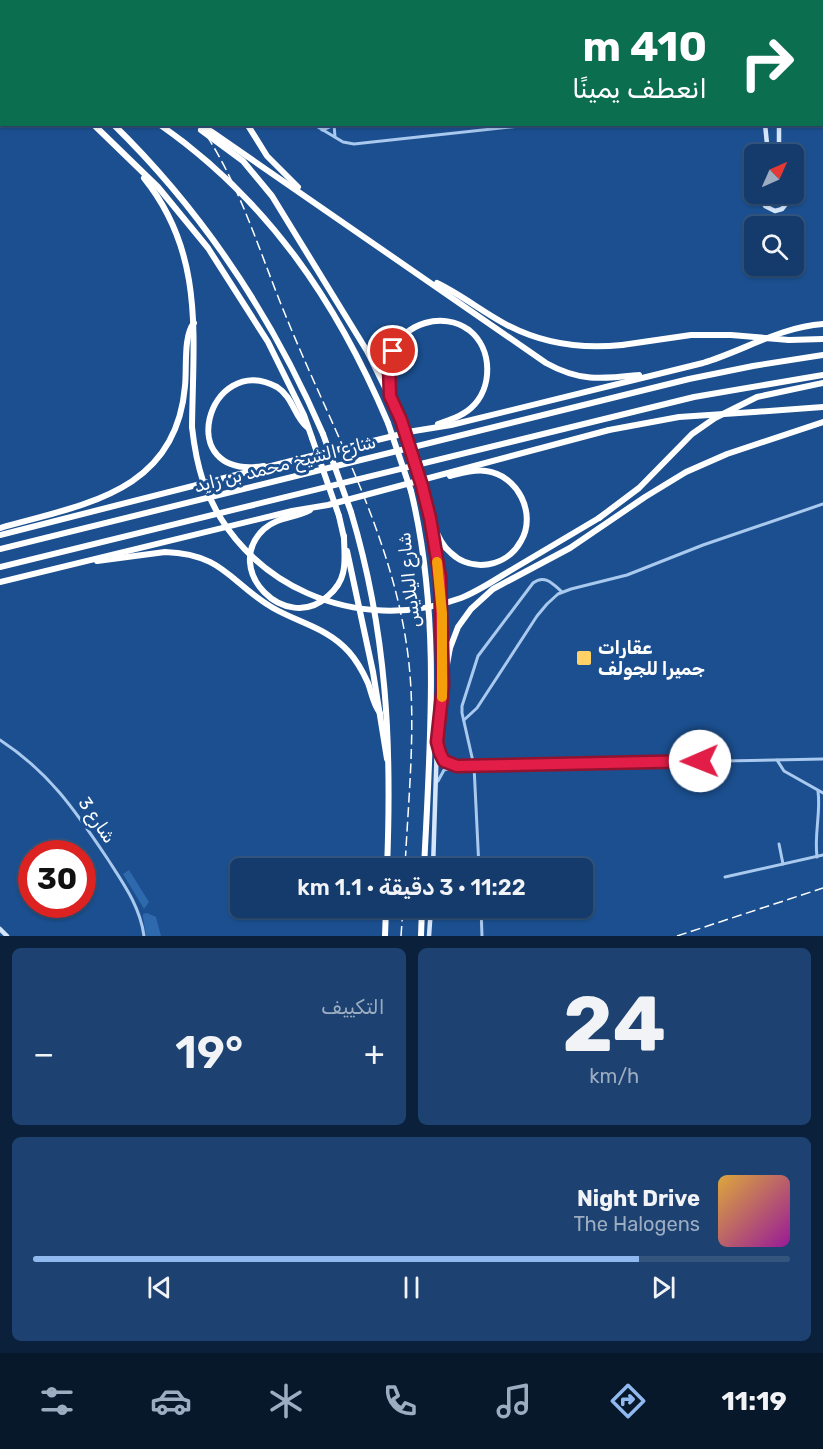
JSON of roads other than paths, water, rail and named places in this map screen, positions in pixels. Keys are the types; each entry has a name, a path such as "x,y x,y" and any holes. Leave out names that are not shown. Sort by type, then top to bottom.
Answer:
{"highway":[{"path":"95,126 173,204 208,248 268,342 309,428 344,536 358,597 389,765"},
{"name":"شارع اليلايس","path":"115,126 180,197 235,271 287,358 322,434 351,512 367,569 379,634 386,690 389,765 387,858"},
{"name":"شارع اليلايس","path":"162,126 225,176 262,214 290,248 312,280 357,357 388,423 411,491 423,544 430,614 429,752 424,858"},
{"path":"198,126 243,161 268,190 357,334 401,420 430,518 441,594 443,686"},
{"path":"199,126 212,132 304,194 546,363 567,374 591,379 667,372"},
{"path":"248,126 267,156 304,194"},
{"path":"127,157 165,208 179,238 187,263 194,323 192,427 196,456 206,489 222,520 239,543 261,565 288,584 314,597 342,606 377,611 402,611 432,606 462,597 599,518 639,488 692,434 715,418 757,397 823,383"},
{"path":"428,280 445,287 511,327 538,338 582,346 622,345 691,335 731,335 789,340 823,339"},
{"path":"0,535 414,431 454,418 464,413 477,400 485,384 487,364 485,354 476,337 460,325 444,321 426,322 407,332 393,351 389,363 390,396"},
{"path":"0,528 102,498 129,484 152,465 167,445 179,418 185,391 188,334 194,323"},
{"path":"414,431 451,425 667,372 722,357 772,335 823,324"},
{"name":"شارع الشيخ محمد بن زايد","path":"0,549 689,379 753,366 823,356"},
{"name":"شارع الشيخ محمد بن زايد","path":"0,567 694,397 823,375"},
{"path":"291,461 247,468 238,467 222,459 215,453 208,435 208,419 214,404 226,391 240,384 268,383 286,394 302,422 309,428"},
{"path":"0,582 316,507 609,430 679,417 823,407"},
{"path":"443,686 450,648 458,627 471,609 493,590 570,548 645,496 686,472 727,454 823,422"},
{"path":"429,478 446,477 477,470 495,473 510,482 521,495 527,524 522,540 511,554 495,563 477,565 457,559 450,552 430,518"},
{"path":"316,507 272,523 257,538 252,551 251,566 254,579 262,590 284,605 306,608 320,602 336,587 343,573 344,536"},
{"path":"88,561 176,553 198,557 218,566 272,607 315,626 340,643 360,667 369,685 374,704 380,713"},
{"path":"385,936 386,918"},
{"path":"421,936 422,918"}],"street":[{"path":"316,126 335,138 354,144 520,126"},
{"path":"322,130 332,126"},
{"path":"334,126 335,138"},
{"path":"765,126 767,144"},
{"path":"779,126 779,144"},
{"path":"764,204 775,211 782,209 786,204"},
{"path":"464,720 477,708 542,609 562,592 627,574 823,504"},
{"path":"479,858 474,766 462,706 477,659 533,583 539,579 547,579 562,592"},
{"path":"433,858 437,742 443,686"},
{"name":"شارع 3","path":"0,740 38,768 71,805 130,893 139,914 144,936"},
{"path":"437,742 444,761 457,766"},
{"path":"435,789 442,772 457,766 823,759"},
{"path":"777,760 783,771 823,794"},
{"path":"817,857 818,790"},
{"path":"779,844 783,864"},
{"path":"725,877 823,855"},
{"path":"429,936 430,918"},
{"path":"481,918 482,936"},
{"path":"0,929 7,936"}],"railway":[{"path":"200,126 226,169 237,193 285,314 359,485 391,573 402,618 411,689 411,766 406,858"},
{"path":"677,936 823,888"},
{"path":"401,936 402,918"}],"place":[{"name":"عقارات جميرا للجولف","path":"584,658"}]}
